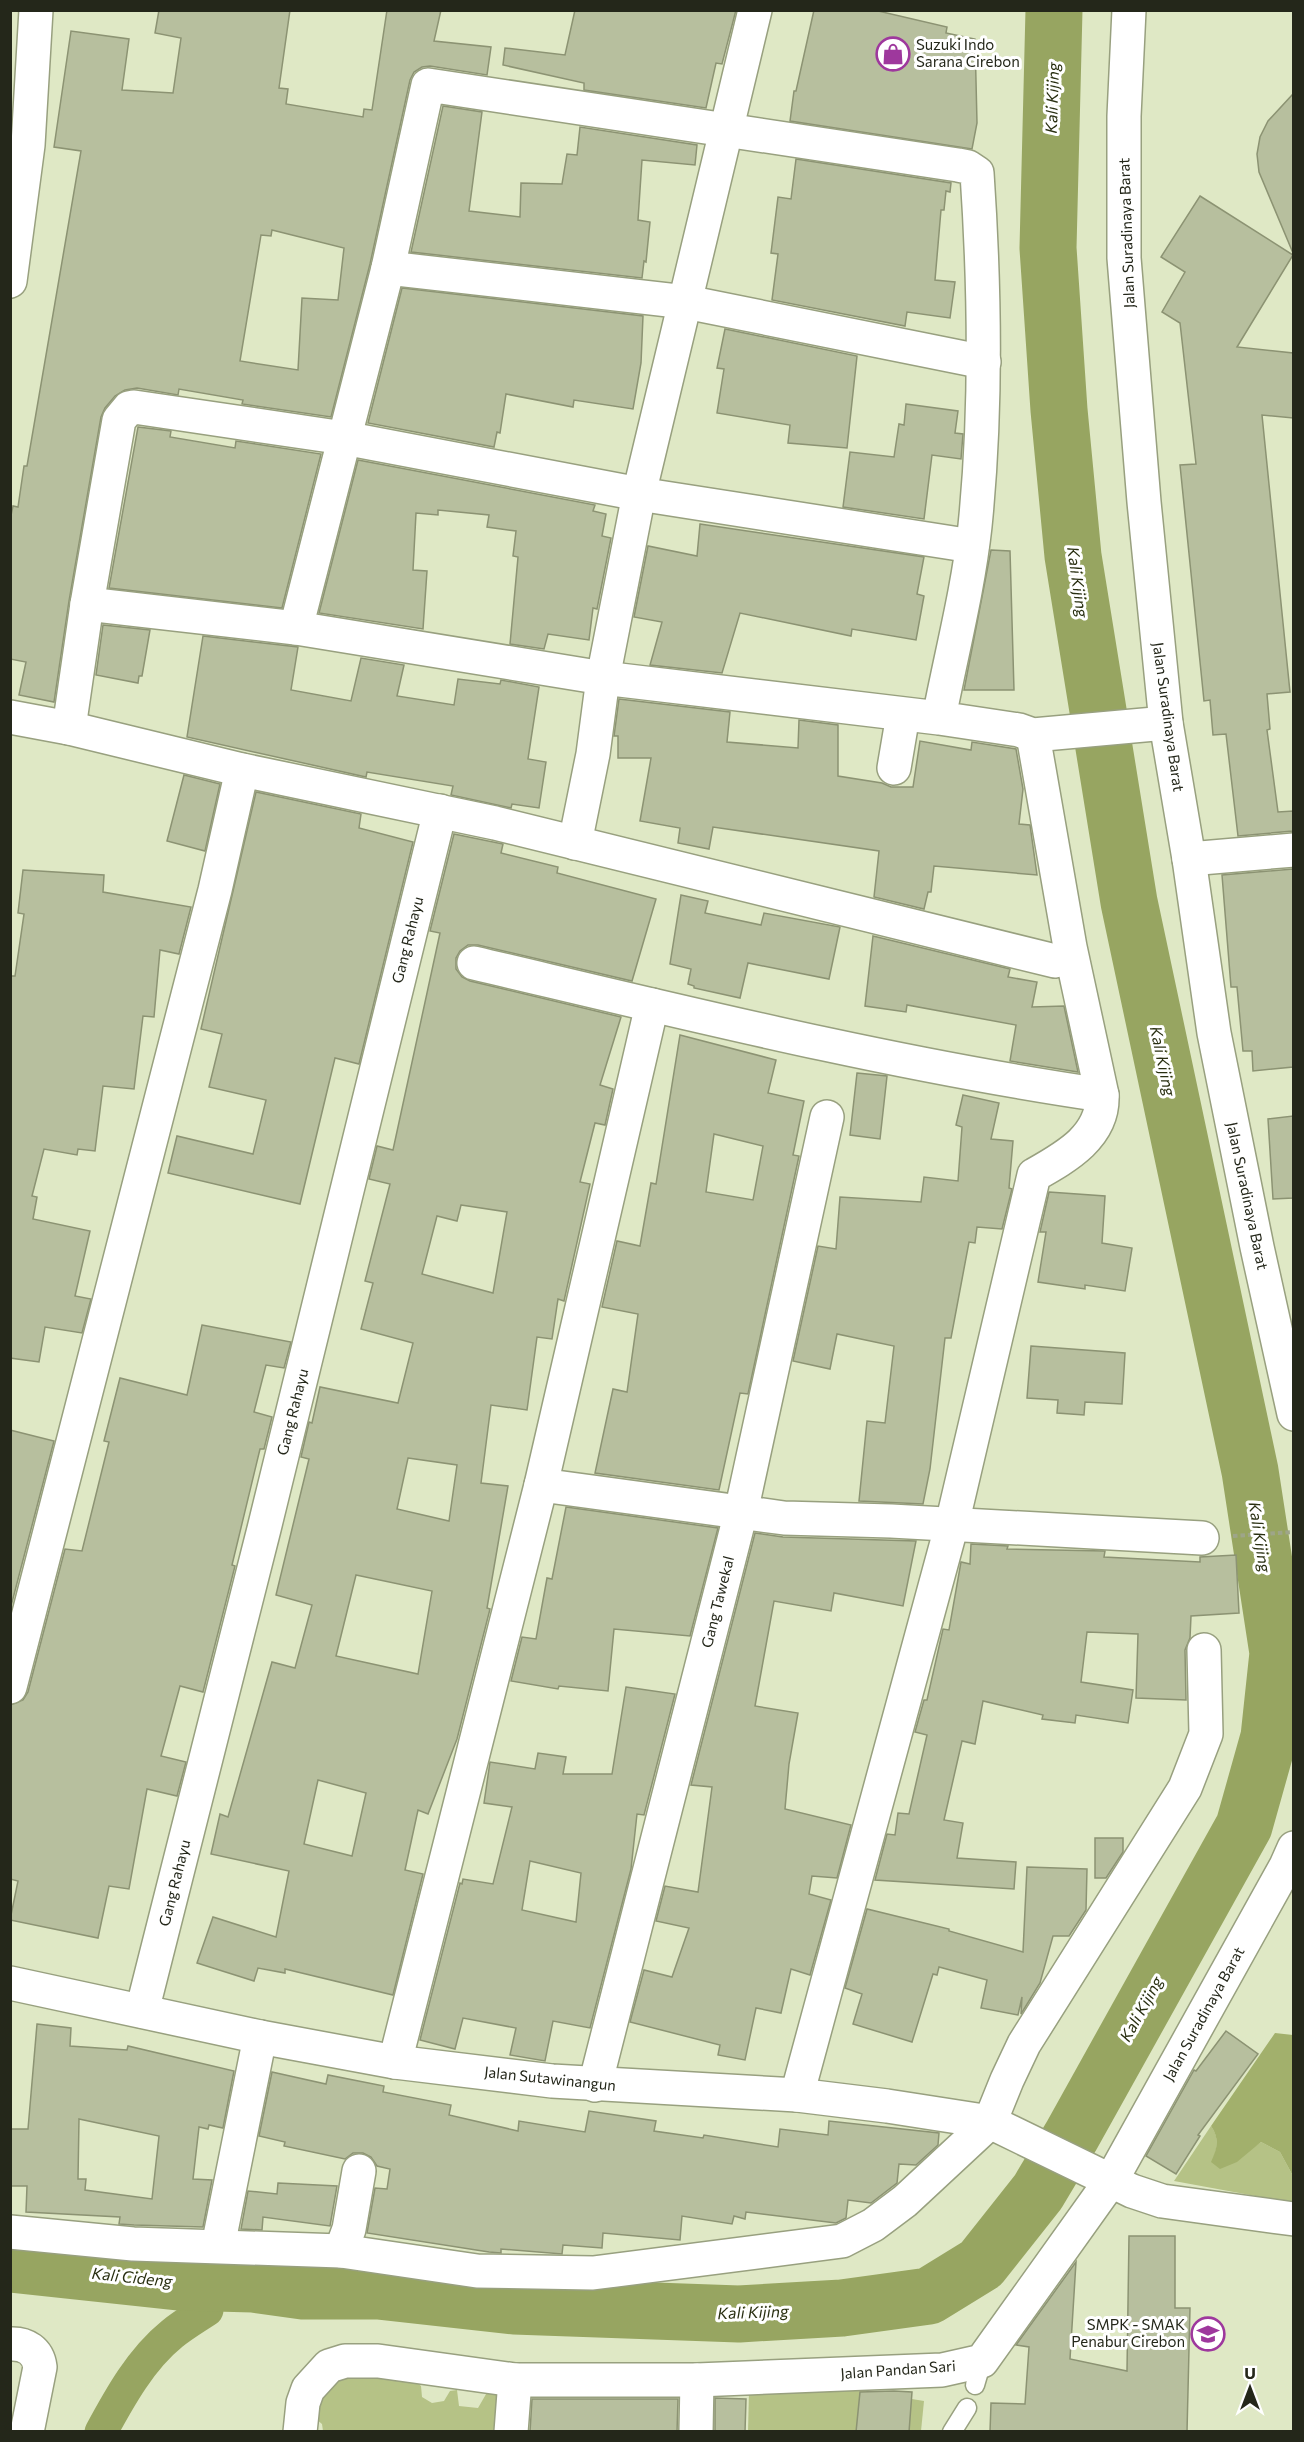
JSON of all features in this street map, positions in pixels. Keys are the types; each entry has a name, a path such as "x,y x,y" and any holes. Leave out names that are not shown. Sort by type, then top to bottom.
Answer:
{"street":[{"path":"10,281 19,144 36,10"},
{"path":"575,843 593,754 603,678 639,494 755,10"},
{"name":"Jalan Suradinaya Barat","path":"1129,10 1124,117 1124,258 1164,723 1189,859 1214,1033 1293,1414"},
{"path":"296,628 388,268 428,86 958,165 968,167 977,173 984,274 983,428 972,546 939,718"},
{"path":"388,268 686,302 984,362"},
{"path":"69,728 87,604 119,420 124,411 134,407 344,438 639,494 972,546"},
{"path":"87,604 296,628 603,678 939,718 1043,735 1164,723"},
{"path":"894,768 903,715"},
{"path":"10,717 69,728 242,770 440,811 1055,961"},
{"path":"796,2095 952,1524 1034,1175 1059,1161 1093,1131 1103,1111 1102,1095 1070,947 1043,735"},
{"path":"10,1687 212,902 242,770"},
{"name":"Gang Rahayu","path":"142,2011 264,1529 440,811"},
{"path":"1189,859 1293,850"},
{"path":"474,963 652,1005 932,1065 1102,1095"},
{"path":"395,2061 541,1485 652,1005"},
{"name":"Gang Tawekal","path":"595,2085 741,1512 827,1117"},
{"path":"541,1485 784,1518 952,1524 1202,1538"},
{"path":"10,2232 133,2244 341,2251 477,2271 593,2273 842,2241 873,2225 997,2125 1010,2072 1024,2044 1185,1788 1206,1734 1204,1650"},
{"name":"Jalan Suradinaya Barat","path":"1099,2173 1287,1866 1293,1848"},
{"name":"Jalan Sutawinangun","path":"10,1983 260,2037 395,2061 595,2085 796,2095 887,2106 997,2125 1132,2191 1161,2201 1293,2219"},
{"path":"218,2246 260,2037"},
{"path":"341,2251 349,2229 359,2171"},
{"name":"Jalan Pandan Sari","path":"300,2432 303,2403 308,2389 329,2366 345,2361 362,2360 515,2380 697,2380 942,2370 979,2373 1099,2173"},
{"path":"10,2344 30,2348 39,2360 40,2367 27,2432"},
{"path":"511,2432 515,2380"},
{"path":"696,2432 697,2380"}],"lane":[{"path":"952,2432 967,2408"}],"path":[{"path":"1202,1538 1293,1532"}],"green space":[{"path":"1275,2033 1293,2035 1293,2176 1280,2152 1261,2142 1237,2162 1220,2169 1211,2162 1217,2144 1216,2135 1211,2126"},
{"path":"1211,2126 1216,2135 1217,2144 1212,2162 1254,2147 1261,2142 1280,2152 1293,2176 1293,2203 1174,2181"},
{"path":"331,2372 409,2374 421,2386 422,2397 432,2403 444,2401 450,2391 457,2390 459,2406 478,2408 489,2389 500,2388 503,2431 323,2431 322,2424 316,2419 313,2399"},
{"path":"857,2390 924,2401 921,2431 748,2432 749,2391"}],"building":[{"path":"159,10 290,10 279,88 288,89 286,104 363,117 364,109 372,110 387,10 441,10 434,41 491,47 487,75 430,66 422,67 414,72 410,80 370,264 331,417 242,404 243,400 179,389 178,395 137,388 125,390 115,396 105,408 101,417 69,601 54,702 19,695 26,662 10,659 10,520 13,506 18,507 24,466 27,466 81,151 54,147 71,31 129,39 122,90 173,93 181,38 155,33","holes":["272,230 344,248 338,300 302,298 298,370 240,361 261,235 271,236"]},
{"path":"575,10 736,10 722,64 716,63 706,108 584,90 584,83 503,65 505,48 565,55"},
{"path":"814,10 874,10 947,27 946,33 975,39 977,123 972,149 790,121 794,91 796,91"},
{"path":"1293,94 1293,253 1259,172 1257,154 1260,137 1268,121"},
{"path":"443,106 482,112 469,211 520,217 521,183 562,184 567,154 577,155 580,127 697,145 695,165 642,160 638,220 650,222 642,278 411,252"},
{"path":"796,159 951,183 950,192 946,191 944,210 941,210 935,280 955,282 950,318 907,312 905,326 772,300 778,254 771,253 778,197 791,199"},
{"path":"1200,196 1293,255 1237,347 1293,353 1293,418 1262,415 1290,692 1267,694 1270,729 1267,730 1278,812 1293,811 1293,831 1238,836 1226,734 1213,735 1210,700 1204,701 1180,465 1196,464 1180,323 1162,312 1185,272 1161,257"},
{"path":"402,288 643,316 641,363 633,409 574,400 573,407 506,394 500,433 497,432 494,447 368,423"},
{"path":"725,329 857,356 847,448 788,443 790,425 717,413 724,369 717,368"},
{"path":"906,404 958,411 955,433 963,434 961,459 932,455 924,519 843,507 850,452 894,457 899,424 904,425"},
{"path":"138,427 171,431 170,437 235,448 236,441 321,454 282,608 109,588"},
{"path":"358,460 595,505 593,511 606,514 602,536 611,538 597,609 593,608 589,640 548,634 544,649 510,644 518,557 513,556 516,531 487,527 489,515 438,510 438,515 416,513 413,570 427,571 423,629 319,613"},
{"path":"700,524 924,557 917,594 924,596 916,640 852,629 851,636 740,613 722,673 650,665 662,622 634,617 648,546 697,556"},
{"path":"991,550 1010,551 1014,690 964,690"},
{"path":"103,625 150,630 142,676 139,676 138,683 96,675"},
{"path":"203,636 298,647 291,690 351,701 361,658 404,665 397,696 454,705 458,679 500,684 501,680 539,687 528,759 546,762 539,808 512,804 511,808 451,795 453,786 367,772 366,777 187,737"},
{"path":"619,699 730,712 727,742 798,748 799,720 838,725 838,776 882,783 891,787 913,787 920,741 971,750 972,742 1016,749 1023,789 1019,824 1030,825 1037,875 934,866 931,892 928,892 924,909 874,897 879,851 713,827 709,849 678,843 680,828 640,821 651,758 618,758 618,736 614,736"},
{"path":"184,775 220,784 205,851 167,841"},
{"path":"256,792 361,814 359,828 413,842 359,1064 335,1058 300,1204 168,1173 177,1136 253,1154 266,1100 209,1087 222,1034 201,1029"},
{"path":"454,834 503,844 501,853 558,867 557,873 656,899 632,981 478,945 468,945 460,951 456,958 456,969 462,977 470,981 621,1017 600,1085 613,1089 605,1125 595,1123 580,1182 590,1184 564,1301 558,1299 552,1339 537,1337 527,1410 491,1405 481,1483 508,1486 487,1608 490,1609 457,1739 428,1814 418,1810 405,1870 423,1874 393,1995 285,1969 285,1973 258,1968 254,1981 197,1963 213,1917 276,1937 289,1871 211,1854 220,1814 228,1817 272,1662 295,1668 312,1605 276,1595 309,1459 301,1457 320,1387 398,1403 413,1343 361,1329 373,1283 365,1281 390,1184 369,1179 377,1146 393,1150 440,933 430,931","holes":["461,1205 507,1212 493,1293 422,1274 437,1216 457,1221","408,1458 457,1465 449,1521 397,1509","356,1575 432,1591 418,1674 336,1656","318,1780 366,1793 352,1856 304,1844"]},
{"path":"1293,869 1293,1067 1253,1071 1252,1051 1243,1051 1237,987 1231,987 1222,875"},
{"path":"23,870 104,875 103,892 191,907 179,954 160,950 154,1017 143,1016 134,1089 103,1086 95,1151 78,1149 77,1155 44,1149 32,1196 37,1197 33,1219 90,1231 75,1296 91,1299 82,1333 45,1327 39,1362 10,1358 10,976 15,976 24,914 18,913"},
{"path":"681,895 708,901 705,913 761,925 764,913 840,927 829,979 748,963 740,998 694,988 688,984 691,969 670,964"},
{"path":"873,936 1010,969 1008,977 1037,982 1032,1007 1064,1006 1078,1072 1010,1061 1016,1025 907,1005 906,1012 865,1006"},
{"path":"680,1035 776,1060 768,1093 804,1101 793,1155 799,1156 748,1394 740,1393 719,1490 595,1473 613,1389 627,1392 638,1314 602,1307 617,1241 640,1246 651,1183 656,1184","holes":["714,1134 763,1146 753,1200 706,1192"]},
{"path":"857,1073 887,1076 880,1139 850,1135"},
{"path":"963,1095 999,1103 991,1139 1013,1141 1009,1188 1012,1189 1002,1229 977,1227 975,1243 969,1242 951,1338 945,1338 930,1469 923,1504 859,1501 867,1421 885,1423 894,1346 837,1334 830,1369 793,1361 818,1246 836,1249 840,1197 921,1202 924,1177 958,1181 962,1127 956,1125"},
{"path":"1293,1116 1293,1198 1273,1199 1268,1119"},
{"path":"1049,1192 1105,1196 1102,1243 1132,1248 1125,1291 1085,1285 1085,1289 1038,1282 1046,1232 1040,1232"},
{"path":"202,1325 291,1342 284,1368 266,1365 254,1412 272,1417 264,1449 260,1449 232,1565 235,1566 203,1692 180,1686 161,1756 186,1762 177,1796 147,1789 129,1889 109,1886 98,1938 10,1920 18,1881 10,1879 10,1705 23,1700 28,1692 65,1549 82,1551 109,1442 104,1441 120,1378 187,1395"},
{"path":"1031,1346 1125,1353 1122,1404 1085,1402 1084,1415 1057,1413 1058,1400 1027,1398"},
{"path":"10,1430 54,1441 10,1610"},
{"path":"566,1507 718,1528 690,1636 614,1629 608,1691 559,1686 558,1689 511,1681 522,1637 536,1639 547,1578 552,1579"},
{"path":"755,1533 783,1537 916,1541 903,1606 834,1593 831,1611 774,1601 755,1706 798,1713 789,1764 785,1809 851,1825 837,1878 812,1876 809,1894 831,1900 810,1975 791,1969 781,2013 756,2008 745,2060 718,2055 720,2045 630,2022 644,1970 672,1977 689,1928 656,1921 665,1886 698,1892 712,1787 691,1785"},
{"path":"971,1544 1008,1546 1007,1549 1105,1551 1104,1557 1200,1562 1200,1557 1236,1555 1239,1613 1191,1616 1190,1638 1185,1650 1186,1700 1136,1698 1138,1634 1087,1632 1081,1682 1133,1690 1128,1723 1076,1715 1075,1723 1042,1719 1043,1715 983,1701 975,1744 962,1741 944,1820 963,1823 957,1858 1016,1862 1014,1889 875,1880 887,1834 895,1835 898,1813 909,1814 927,1735 915,1732 924,1700 927,1700 943,1629 949,1630 961,1562 970,1564"},
{"path":"626,1687 675,1694 644,1815 637,1814 631,1869 590,2028 553,2021 545,2061 510,2055 516,2028 463,2018 455,2049 420,2040 460,1883 462,1884 463,1879 493,1884 512,1807 484,1803 490,1762 535,1769 538,1753 566,1757 563,1774 612,1774","holes":["530,1861 581,1873 576,1922 522,1910"]},
{"path":"1095,1838 1123,1838 1123,1852 1106,1878 1095,1878"},
{"path":"1027,1867 1087,1869 1086,1910 1069,1936 1053,1936 1040,1983 1021,2014 1022,1997 1018,2015 981,2008 987,1980 939,1967 937,1975 933,1974 912,2042 853,2024 862,1994 845,1988 867,1909 949,1929 949,1931 1023,1952"},
{"path":"37,2024 71,2028 70,2046 127,2050 128,2046 234,2071 223,2128 209,2125 208,2129 199,2127 193,2179 212,2180 203,2227 119,2224 120,2217 26,2212 27,2186 10,2186 10,2129 28,2129","holes":["79,2119 159,2136 152,2199 85,2190 86,2179 78,2179"]},
{"path":"1226,2031 1258,2054 1198,2135 1200,2136 1176,2174 1146,2156 1194,2070 1196,2071"},
{"path":"272,2072 326,2084 328,2075 384,2086 383,2092 451,2105 449,2115 518,2131 519,2121 585,2132 589,2111 656,2121 654,2131 703,2138 704,2135 778,2147 780,2129 828,2135 829,2121 939,2133 938,2145 916,2165 899,2164 897,2183 871,2203 848,2200 846,2218 836,2223 746,2212 745,2219 734,2216 732,2224 682,2216 680,2240 603,2233 602,2248 563,2245 562,2254 501,2249 501,2253 489,2252 367,2233 375,2188 387,2189 390,2169 377,2166 371,2157 363,2153 353,2153 345,2159 284,2146 285,2142 259,2136"},
{"path":"278,2183 337,2186 330,2226 263,2217 262,2230 241,2229 248,2191 277,2194"},
{"path":"1129,2236 1175,2236 1175,2308 1190,2308 1187,2432 990,2432 991,2403 1025,2404 1029,2347 1016,2345 1076,2262 1070,2359 1127,2371"},
{"path":"860,2392 912,2392 909,2432 856,2432"},
{"path":"715,2398 746,2399 745,2432 715,2432"},
{"path":"532,2399 678,2399 677,2432 530,2432"}],"waterway":[{"name":"Kali Kijing","path":"10,2264 178,2282 253,2284 303,2291 378,2291 514,2306 739,2314 842,2308 929,2296 981,2264 1038,2192 1244,1826 1269,1737 1278,1653 1250,1471 1129,902 1073,556 1059,410 1048,248 1054,10"},
{"path":"101,2432 124,2392 150,2355 172,2334 207,2310"}],"place":[{"name":"Suzuki Indo Sarana Cirebon","path":"893,54"},
{"name":"SMPK - SMAK Penabur Cirebon","path":"1208,2334"}],"water label":[{"name":"Kali Cideng","path":"132,2277"}]}
